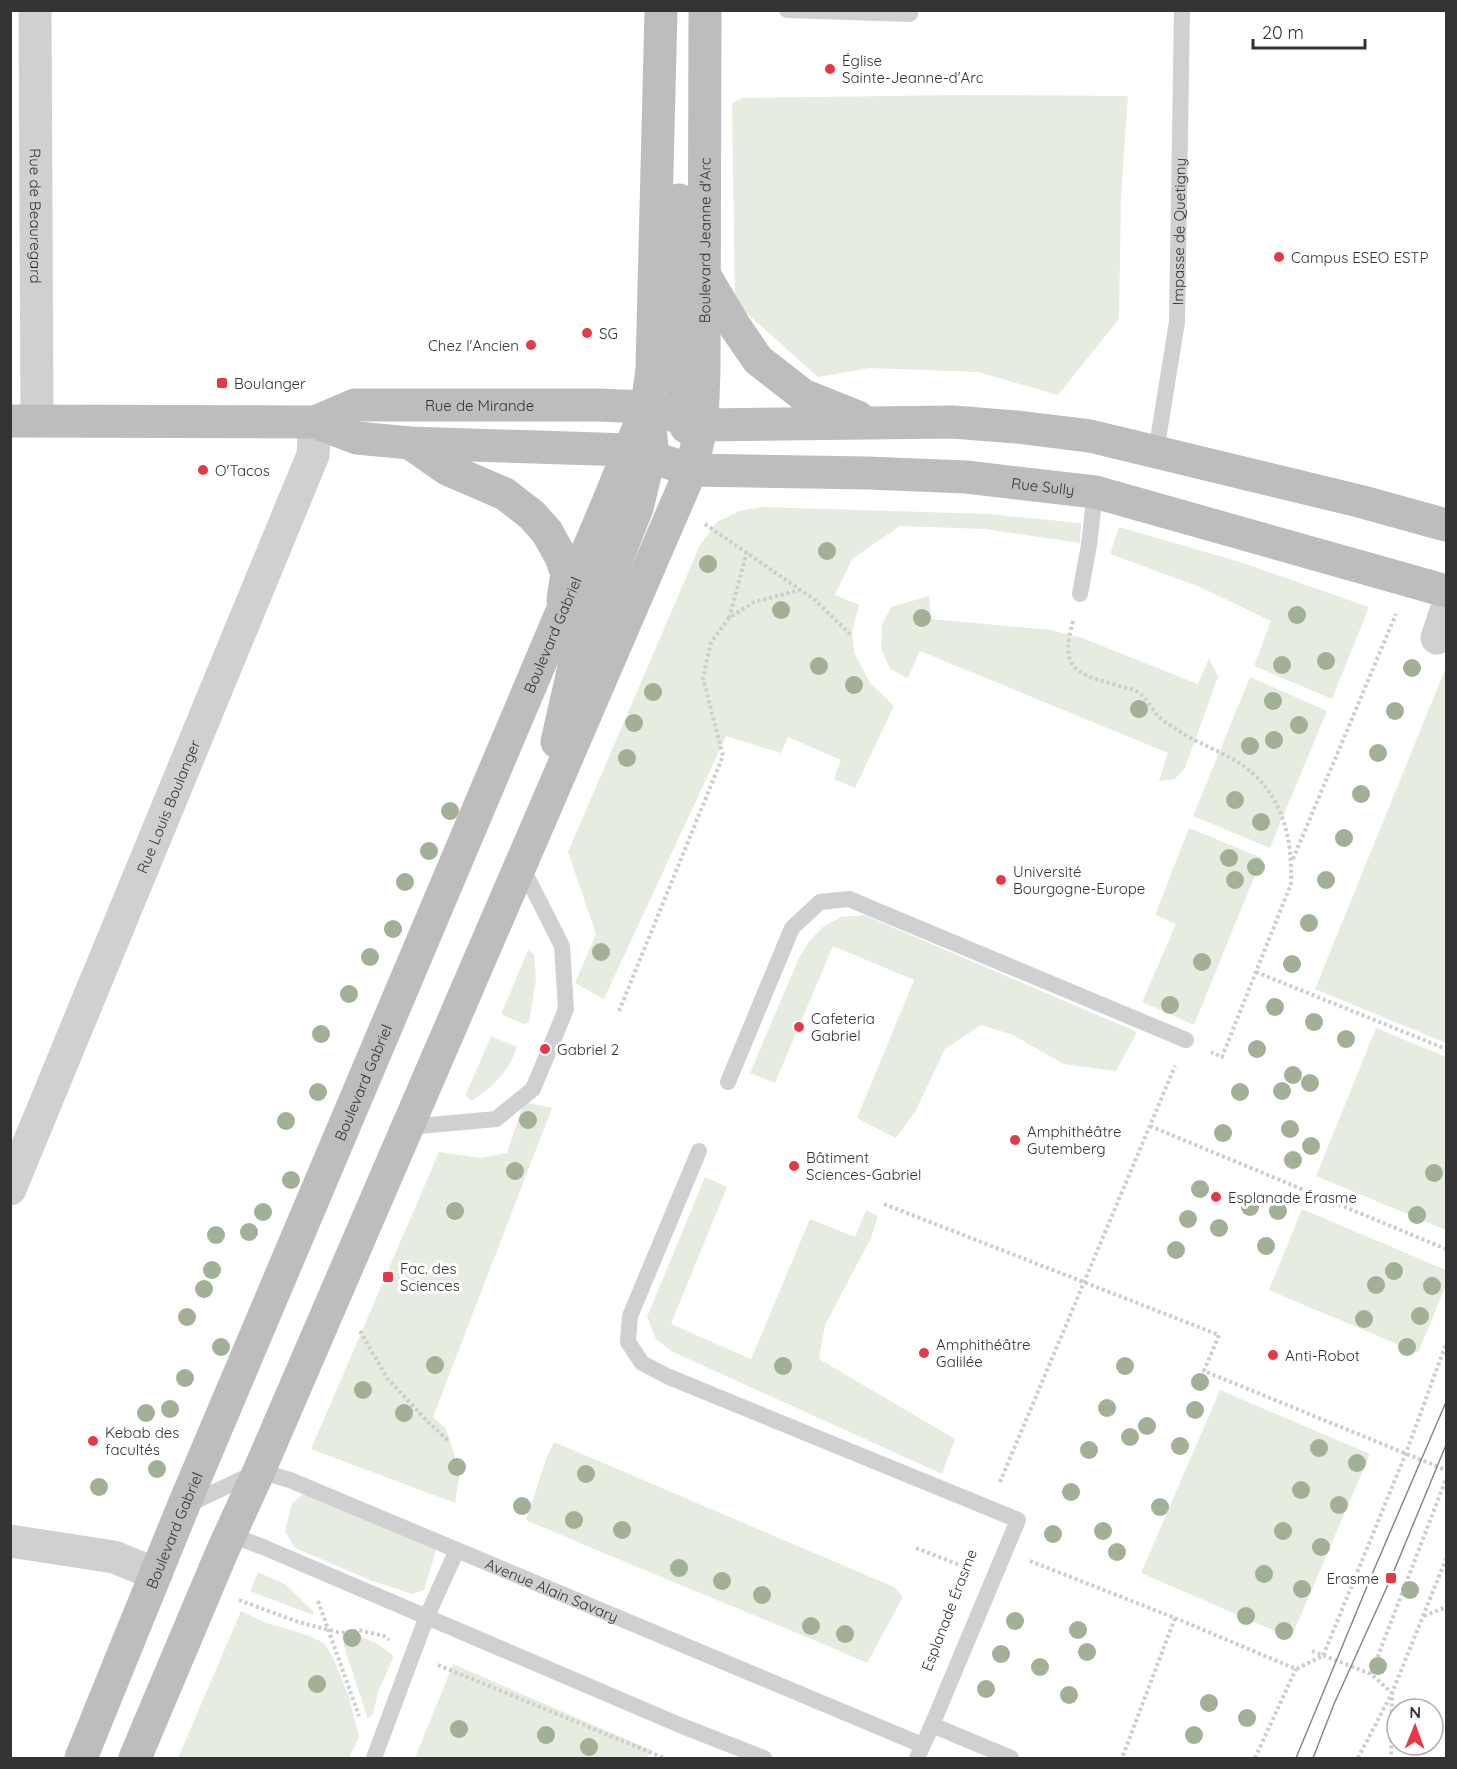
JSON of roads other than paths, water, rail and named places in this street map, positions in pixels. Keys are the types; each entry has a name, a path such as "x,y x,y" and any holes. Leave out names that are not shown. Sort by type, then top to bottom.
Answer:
{"main road":[{"name":"Boulevard Jeanne d'Arc","path":"691,470 704,274 705,10"},
{"path":"661,24 652,368 647,407 694,422 953,422 1090,436 1359,501 1446,525"},
{"path":"661,24 679,178 679,369 694,422"},
{"path":"704,274 758,360 803,394 870,422"},
{"name":"Rue de Mirande","path":"315,422 355,405 647,407"},
{"name":"Boulevard Gabriel","path":"81,1758 183,1506 561,612 639,454 647,407"},
{"name":"Rue de Mirande","path":"24,420 315,422 357,438 410,443 639,454"},
{"path":"410,443 447,469 505,494 540,523 552,540 567,574 561,612"},
{"path":"542,814 574,667 637,508 639,454"},
{"name":"Rue Sully","path":"639,454 691,470 868,472 944,476 1095,492 1446,591"},
{"path":"135,1758 691,470"}],"street":[{"name":"Rue de Beauregard","path":"24,420 35,10"},
{"name":"Rue Louis Boulanger","path":"10,1189 313,455 315,422"},
{"path":"10,1541 114,1557 156,1574"}],"lane":[{"path":"786,10 910,14 910,10"},
{"name":"Impasse de Quetigny","path":"1156,452 1177,322 1182,10"},
{"path":"1080,594 1095,492"},
{"path":"408,1127 496,1119 533,1089 566,1009 562,946 520,864"},
{"path":"728,1082 792,928 820,902 849,899 1186,1040"},
{"name":"Avenue Alain Savary","path":"260,1471 290,1480 457,1550 919,1752 1017,1520 669,1377 642,1363 628,1342 630,1316 699,1151"},
{"path":"183,1506 260,1471"},
{"path":"231,1535 428,1616 682,1726 764,1758"},
{"path":"374,1758 428,1616 457,1550"},
{"path":"932,1725 1011,1758"}],"tram line":[{"path":"1296,1758 1446,1402"},
{"path":"1313,1758 1446,1445"}],"place":[{"name":"Église Sainte-Jeanne-d'Arc","path":"830,69"},
{"name":"Campus ESEO ESTP","path":"1279,257"},
{"name":"SG","path":"587,333"},
{"name":"Chez l'Ancien","path":"531,345"},
{"name":"Boulanger","path":"222,383"},
{"name":"O'Tacos","path":"203,470"},
{"name":"Université Bourgogne-Europe","path":"1001,880"},
{"name":"Cafeteria Gabriel","path":"799,1027"},
{"name":"Gabriel 2","path":"545,1049"},
{"name":"Amphithéâtre Gutemberg","path":"1015,1140"},
{"name":"Bâtiment Sciences-Gabriel","path":"794,1166"},
{"name":"Esplanade Érasme","path":"1216,1197"},
{"name":"Fac. des Sciences","path":"388,1277"},
{"name":"Amphithéâtre Galilée","path":"924,1353"},
{"name":"Anti-Robot","path":"1273,1355"},
{"name":"Kebab des facultés","path":"93,1441"},
{"name":"Erasme","path":"1391,1578"}]}
